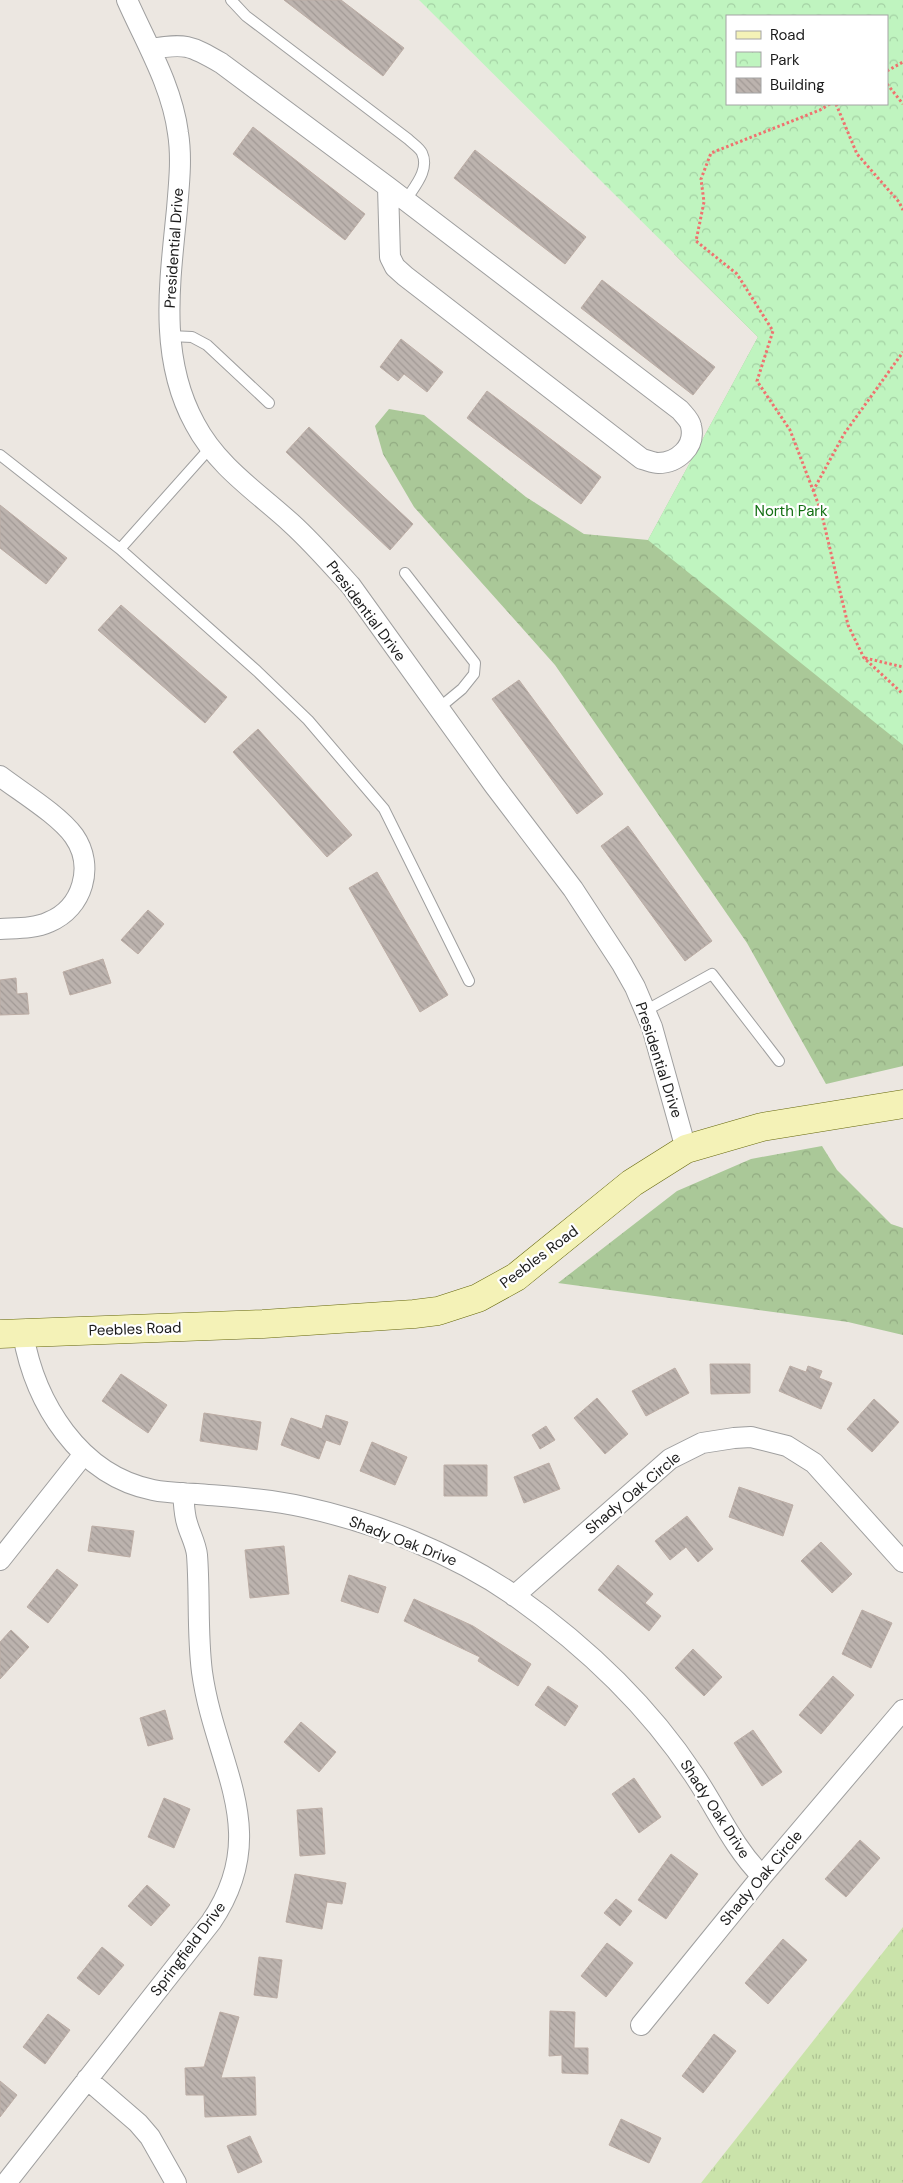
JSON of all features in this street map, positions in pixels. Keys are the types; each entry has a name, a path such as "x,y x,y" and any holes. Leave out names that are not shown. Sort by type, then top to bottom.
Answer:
{"street":[{"name":"Presidential Drive","path":"127,0 168,93 179,134 180,174 172,261 170,336 177,384 194,423 210,448 237,476 313,544 352,586 594,919 635,987 646,1011 686,1149"},
{"path":"150,49 177,44 197,49 221,63 406,200 680,410 688,419 692,436 684,453 677,459 657,463 642,459 405,276 395,266 390,257 388,187"},
{"path":"0,776 66,827 80,845 85,868 81,890 76,900 59,917 37,926 0,929"},
{"name":"Peebles Road","path":"11,1334 263,1324 414,1314 459,1305 478,1298 516,1277 626,1188 686,1149 762,1127 903,1104"},
{"name":"Shady Oak Drive","path":"11,1334 28,1359 44,1400 63,1430 84,1454 107,1472 152,1490 259,1500 304,1507 351,1520 430,1549 465,1565 514,1596 585,1652 646,1711 694,1775 746,1858 762,1876"},
{"name":"Shady Oak Circle","path":"514,1596 670,1459 702,1444 734,1438 751,1438 787,1446 814,1463 903,1562"},
{"path":"0,1560 84,1454"},
{"name":"Springfield Drive","path":"6,2183 211,1922 224,1903 232,1885 240,1845 238,1810 215,1733 202,1673 197,1552 186,1522 183,1493"},
{"name":"Shady Oak Circle","path":"642,2025 762,1876 903,1710"},
{"path":"87,2079 138,2123 150,2137 176,2183"}],"lane":[{"path":"230,0 246,16 408,139 422,152 423,174 406,200"},
{"path":"170,336 192,337 207,345 269,403"},
{"path":"120,549 210,448"},
{"path":"0,455 120,549 257,671 308,720 384,809 469,981"},
{"path":"405,573 474,663 474,674 462,689 439,708"},
{"path":"646,1011 712,974 779,1061"}],"path":[{"path":"888,71 903,62"},
{"path":"888,85 903,104"},
{"path":"828,105 711,153 701,179 704,202 696,241 737,274 773,331 757,381 790,430 814,491 821,511 848,625 864,658 903,694"},
{"path":"836,105 857,154 899,202 903,210"},
{"path":"814,491 844,434 903,352"},
{"path":"864,658 903,667"}],"green space":[{"name":"North Park","path":"419,0 903,0 903,745 648,540 758,337"},
{"path":"903,0 903,1066 826,1084 747,943 555,665 414,507 383,454 375,426 389,409 424,415 526,497 584,534 648,540 758,337 674,254 682,150 726,105 888,105 888,15"},
{"path":"822,1146 837,1170 891,1224 903,1228 903,1335 848,1322 558,1283 677,1191 751,1159"},
{"path":"903,1927 903,2183 701,2183"}],"building":[{"path":"284,0 341,0 404,48 383,76"},
{"path":"253,127 365,214 345,240 233,154"},
{"path":"475,150 586,237 565,264 454,178"},
{"path":"602,280 715,367 693,395 581,308"},
{"path":"401,339 443,372 427,392 404,374 398,381 380,367"},
{"path":"487,391 601,477 581,504 467,418"},
{"path":"309,427 413,524 390,550 286,452"},
{"path":"0,505 67,558 46,584 0,548"},
{"path":"121,605 227,697 205,723 98,630"},
{"path":"519,680 603,794 577,814 492,699"},
{"path":"258,729 352,835 327,857 233,752"},
{"path":"628,826 712,941 685,961 601,846"},
{"path":"377,872 448,995 420,1012 349,888"},
{"path":"148,910 164,924 138,954 121,940"},
{"path":"103,959 111,983 70,995 63,972"},
{"path":"16,978 17,994 27,993 29,1014 0,1015 0,980"},
{"path":"710,1364 750,1364 750,1393 711,1394"},
{"path":"790,1366 806,1372 808,1366 822,1371 819,1378 832,1383 821,1409 779,1391"},
{"path":"675,1368 689,1393 646,1416 632,1391"},
{"path":"121,1374 167,1405 148,1433 102,1401"},
{"path":"597,1398 628,1434 605,1454 574,1418"},
{"path":"874,1399 899,1422 872,1452 847,1429"},
{"path":"204,1413 261,1422 257,1450 200,1441"},
{"path":"326,1415 348,1422 340,1445 326,1440 319,1459 281,1445 291,1418 322,1429"},
{"path":"546,1426 555,1440 540,1449 532,1435"},
{"path":"372,1442 407,1457 395,1485 360,1471"},
{"path":"549,1463 560,1489 524,1503 514,1477"},
{"path":"444,1465 487,1465 487,1496 444,1496"},
{"path":"739,1487 793,1505 783,1536 729,1517"},
{"path":"687,1516 713,1549 698,1562 686,1547 670,1560 655,1541"},
{"path":"92,1526 134,1531 130,1557 88,1551"},
{"path":"821,1542 852,1574 832,1593 801,1561"},
{"path":"284,1546 289,1594 250,1598 245,1550"},
{"path":"618,1565 653,1594 645,1603 661,1616 649,1631 598,1590"},
{"path":"57,1569 78,1585 48,1623 27,1607"},
{"path":"349,1575 386,1587 378,1613 341,1601"},
{"path":"414,1599 473,1626 531,1664 518,1686 478,1661 480,1657 404,1621"},
{"path":"862,1610 892,1623 871,1668 842,1654"},
{"path":"11,1630 29,1647 0,1679 0,1642"},
{"path":"693,1649 722,1677 704,1696 675,1668"},
{"path":"833,1676 854,1695 821,1734 799,1715"},
{"path":"548,1686 578,1706 565,1726 535,1705"},
{"path":"165,1710 173,1739 148,1746 140,1718"},
{"path":"301,1722 336,1752 319,1772 284,1742"},
{"path":"753,1730 782,1772 762,1786 734,1743"},
{"path":"634,1778 661,1817 639,1833 612,1794"},
{"path":"164,1798 190,1809 174,1848 148,1837"},
{"path":"322,1808 325,1854 300,1856 297,1810"},
{"path":"860,1840 880,1858 846,1897 825,1879"},
{"path":"671,1854 698,1874 666,1919 638,1900"},
{"path":"295,1874 346,1883 342,1904 327,1902 322,1929 286,1922"},
{"path":"147,1885 170,1905 151,1926 128,1906"},
{"path":"616,1899 632,1911 620,1926 604,1913"},
{"path":"783,1939 807,1960 768,2004 745,1983"},
{"path":"607,1943 633,1963 606,1997 581,1976"},
{"path":"102,1947 124,1965 99,1995 77,1978"},
{"path":"259,1957 282,1960 277,1998 254,1995"},
{"path":"550,2011 575,2012 574,2048 588,2048 588,2074 562,2073 562,2055 549,2056"},
{"path":"220,2012 239,2017 221,2078 255,2077 256,2115 205,2117 204,2095 186,2095 185,2068 204,2067"},
{"path":"48,2014 70,2030 45,2064 23,2047"},
{"path":"714,2034 736,2051 703,2093 682,2076"},
{"path":"0,2081 17,2095 0,2117"},
{"path":"621,2119 661,2138 649,2163 609,2145"},
{"path":"250,2136 262,2162 238,2173 227,2146"}]}
